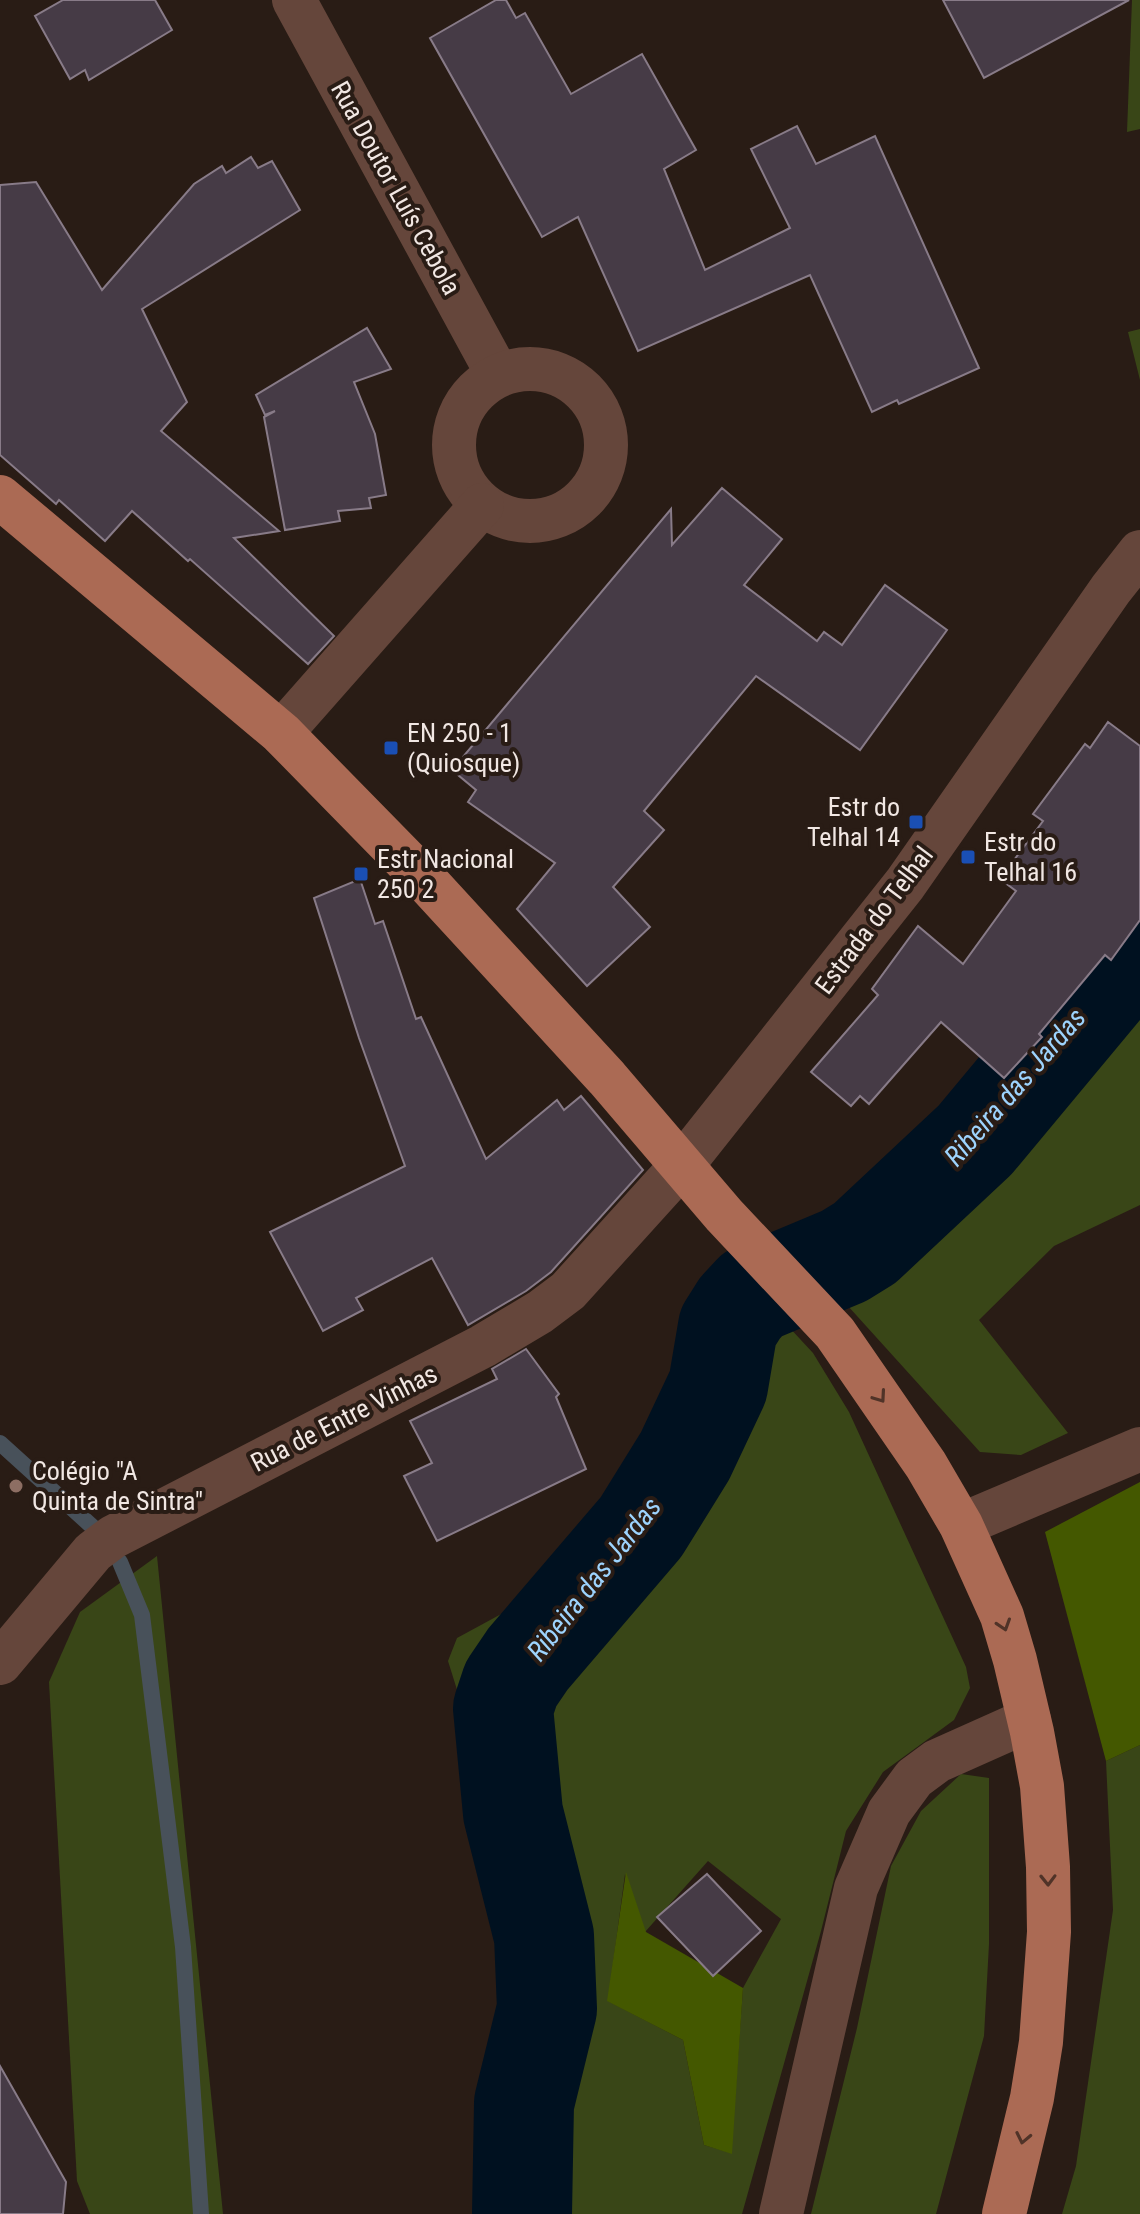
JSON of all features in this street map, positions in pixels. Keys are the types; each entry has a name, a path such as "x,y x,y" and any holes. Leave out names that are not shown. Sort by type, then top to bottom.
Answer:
{"main road":[{"path":"0,497 281,733 425,880 683,1164 724,1215 835,1333 926,1465 961,1525 1002,1616 1029,1720 1042,1786 1047,1854 1047,1976 1032,2098 1004,2214"}],"street":[{"name":"Rua Doutor Luís Cebola","path":"294,0 498,375"},
{"path":"521,369 547,371 569,380 588,396 602,417 607,442 604,467 593,489 575,507 553,518 528,522 504,517 482,505 464,485 455,461 453,436 461,411 476,390 498,375 521,369"},
{"path":"281,733 482,505"},
{"name":"Estrada do Telhal","path":"683,1164 905,884 1140,552"},
{"name":"Rua de Entre Vinhas","path":"0,1663 26,1636 62,1587 93,1552 113,1537 483,1346 550,1305 568,1291 683,1164"},
{"path":"961,1525 1140,1449"},
{"path":"781,2214 856,1888 889,1812 914,1778 937,1761 1029,1720"}],"green space":[{"path":"1132,0 1140,0 1140,129 1127,132"},
{"path":"1140,329 1140,380 1128,332"},
{"path":"1140,922 1140,1205 1054,1246 979,1320 1068,1433 1021,1455 980,1452 791,1243 856,1219 943,1137"},
{"path":"724,1257 813,1353 849,1412 966,1667 970,1688 954,1720 883,1772 846,1831 742,2214 502,2214 505,2124 516,2007 490,1795 448,1661 457,1638 536,1595 626,1482","holes":["708,1861 781,1919 743,1988 731,2153 704,2145 683,2040 608,2001 625,1874 645,1932"]},
{"path":"1140,1482 1140,1745 1106,1761 1045,1532"},
{"path":"157,1556 223,2214 90,2214 77,2181 49,1682 80,1612"},
{"path":"1140,1745 1140,2214 1062,2214 1076,2166 1113,1910 1106,1761"},
{"path":"961,1774 989,1778 989,1944 984,2036 936,2214 811,2214 857,2028 891,1866 921,1811"},
{"path":"626,1872 646,1932 743,1988 732,2154 704,2145 683,2040 607,2001"}],"building":[{"path":"63,0 155,0 172,30 89,80 85,70 70,79 35,16"},
{"path":"496,0 506,0 516,18 525,13 571,94 642,54 696,150 664,169 705,270 790,228 751,149 797,126 816,164 875,136 979,368 899,404 897,400 872,412 810,275 638,351 578,217 542,237 430,38"},
{"path":"943,0 1129,0 984,78"},
{"path":"251,157 258,168 272,161 300,210 142,309 187,402 161,431 279,531 234,538 334,636 308,664 132,511 105,541 59,500 56,504 0,455 0,185 36,182 102,290 194,184 222,166 226,173"},
{"path":"367,328 391,369 354,382 375,434 386,495 369,498 371,508 338,511 340,521 285,530 264,417 275,411 265,415 256,395"},
{"path":"722,488 782,539 744,585 817,641 824,632 842,645 885,585 947,630 860,750 756,676 644,811 664,830 613,887 650,927 587,986 517,909 555,863 468,802 476,790 452,770 671,509 672,545"},
{"path":"1108,722 1140,746 1140,920 1111,960 1105,955 1039,1034 1042,1037 1004,1078 941,1022 869,1104 860,1096 851,1106 811,1072 878,995 872,989 918,926 963,964 1016,891 1000,879 1043,821 1033,814 1085,744 1090,748"},
{"path":"360,879 375,924 383,921 416,1019 421,1017 486,1159 557,1100 564,1110 581,1096 643,1170 551,1272 526,1291 468,1325 432,1258 356,1298 363,1310 323,1331 270,1232 405,1166 359,1038 314,898"},
{"path":"526,1349 559,1394 556,1397 586,1469 437,1541 404,1476 432,1463 410,1421 497,1379 492,1369"},
{"path":"707,1874 761,1931 713,1976 657,1917"},
{"path":"0,2066 66,2182 63,2214 0,2214"}],"waterway":[{"name":"Ribeira das Jardas","path":"522,2214 524,2103 547,2009 544,1936 513,1813 503,1708 511,1684 528,1659 641,1527 685,1456 718,1386 728,1327 740,1308 753,1294 844,1256 865,1243 975,1140 1140,942"},
{"path":"0,1443 96,1530"},
{"path":"120,1562 142,1615 183,1947 201,2214"}],"place":[{"name":"EN 250 - 1 (Quiosque)","path":"391,748"},
{"name":"Estr do Telhal 14","path":"916,822"},
{"name":"Estr do Telhal 16","path":"968,857"},
{"name":"Estr Nacional 250 2","path":"361,874"},
{"name":"Colégio \"A Quinta de Sintra\"","path":"16,1486"}]}
